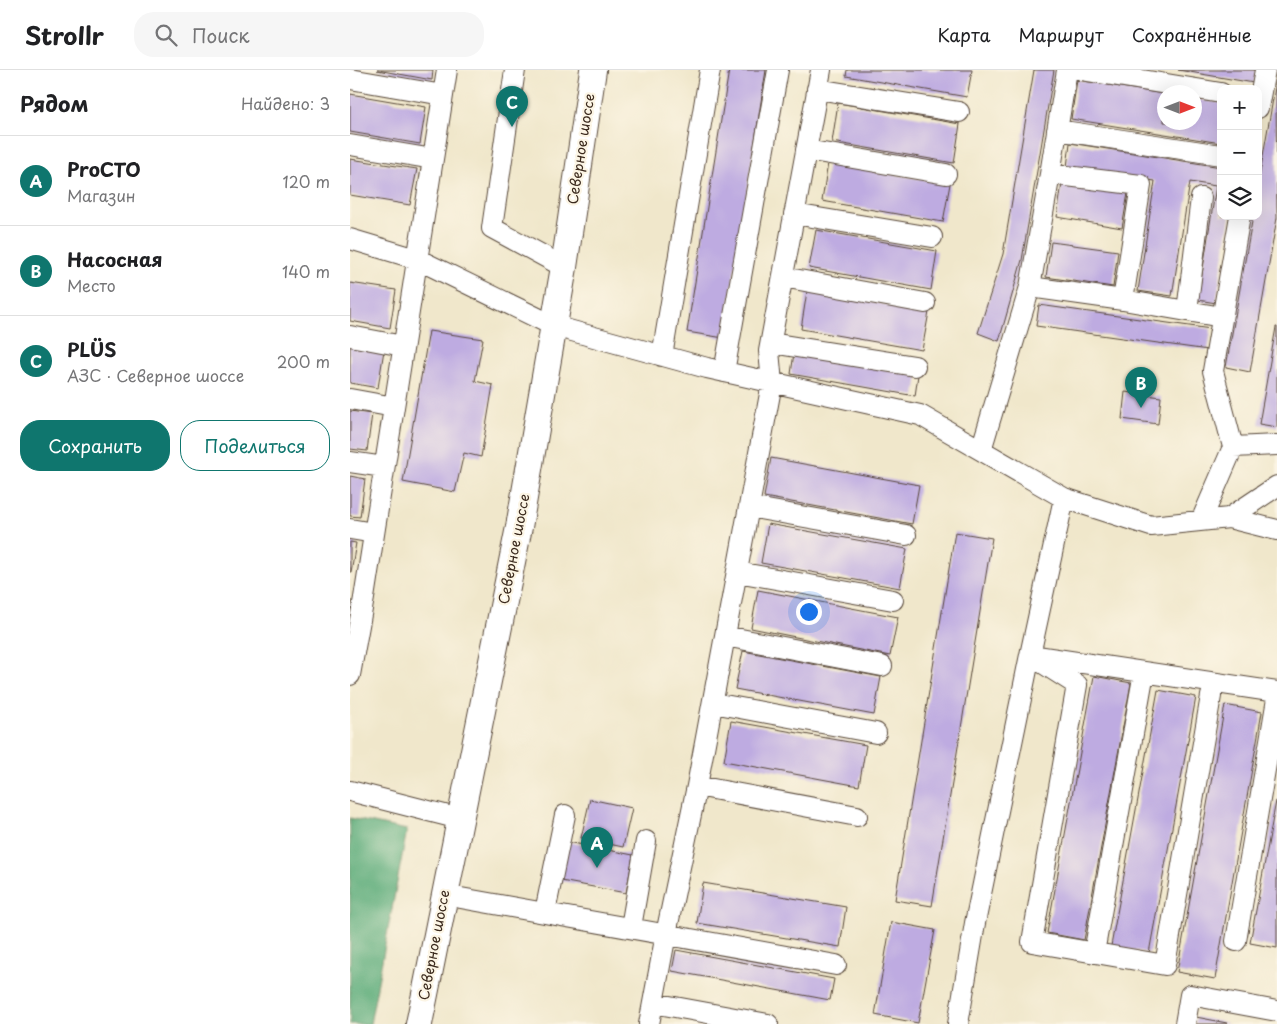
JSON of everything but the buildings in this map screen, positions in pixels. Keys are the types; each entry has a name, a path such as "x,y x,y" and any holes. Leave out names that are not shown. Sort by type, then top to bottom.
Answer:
{"main road":[{"name":"Северное шоссе","path":"419,1024 519,527 564,267 593,70"}],"street":[{"path":"351,668 357,597 374,533 447,70"},
{"path":"515,70 492,228 564,267"},
{"path":"662,356 710,70"},
{"path":"724,372 778,70"},
{"path":"981,450 1030,287 1067,70"},
{"path":"1081,70 1217,92"},
{"path":"1262,86 1265,70"},
{"path":"350,80 443,95"},
{"path":"649,1024 698,786 772,383 769,351 819,80 959,112"},
{"path":"1057,130 1217,154"},
{"path":"350,145 433,159"},
{"path":"806,150 946,174"},
{"path":"1050,174 1141,185 1123,300"},
{"path":"1187,311 1201,198"},
{"path":"794,214 932,237"},
{"path":"1201,521 1233,447 1213,371 1239,220"},
{"path":"350,239 417,259 554,326 724,372 920,415 1064,498 1151,526 1229,518 1277,530"},
{"path":"783,277 925,303"},
{"path":"1030,287 1123,300 1222,317"},
{"path":"350,336 404,346"},
{"path":"771,343 915,366"},
{"path":"350,400 394,407"},
{"path":"1233,447 1277,444"},
{"path":"350,462 384,468"},
{"path":"1229,518 1277,486"},
{"path":"958,1024 975,922 1064,498"},
{"path":"749,507 906,535"},
{"path":"350,529 374,533"},
{"path":"737,572 893,600"},
{"path":"725,636 882,666"},
{"path":"1030,655 1277,692"},
{"path":"1030,655 1077,685 1032,942 1164,965 1211,696"},
{"path":"1094,953 1144,672"},
{"path":"1236,941 1277,699"},
{"path":"713,703 876,733"},
{"path":"698,786 856,816"},
{"path":"350,791 460,819"},
{"path":"545,912 565,815"},
{"path":"631,927 646,841"},
{"path":"444,895 836,965"},
{"path":"1185,1024 1190,995 1277,1011"},
{"path":"653,1003 768,1024"}],"green space":[{"path":"350,818 407,830 370,1024 350,1024"}],"place":[{"name":"PLÜS","path":"512,127"},
{"name":"Насосная","path":"1141,408"},
{"name":"ProСТО","path":"597,868"}]}
